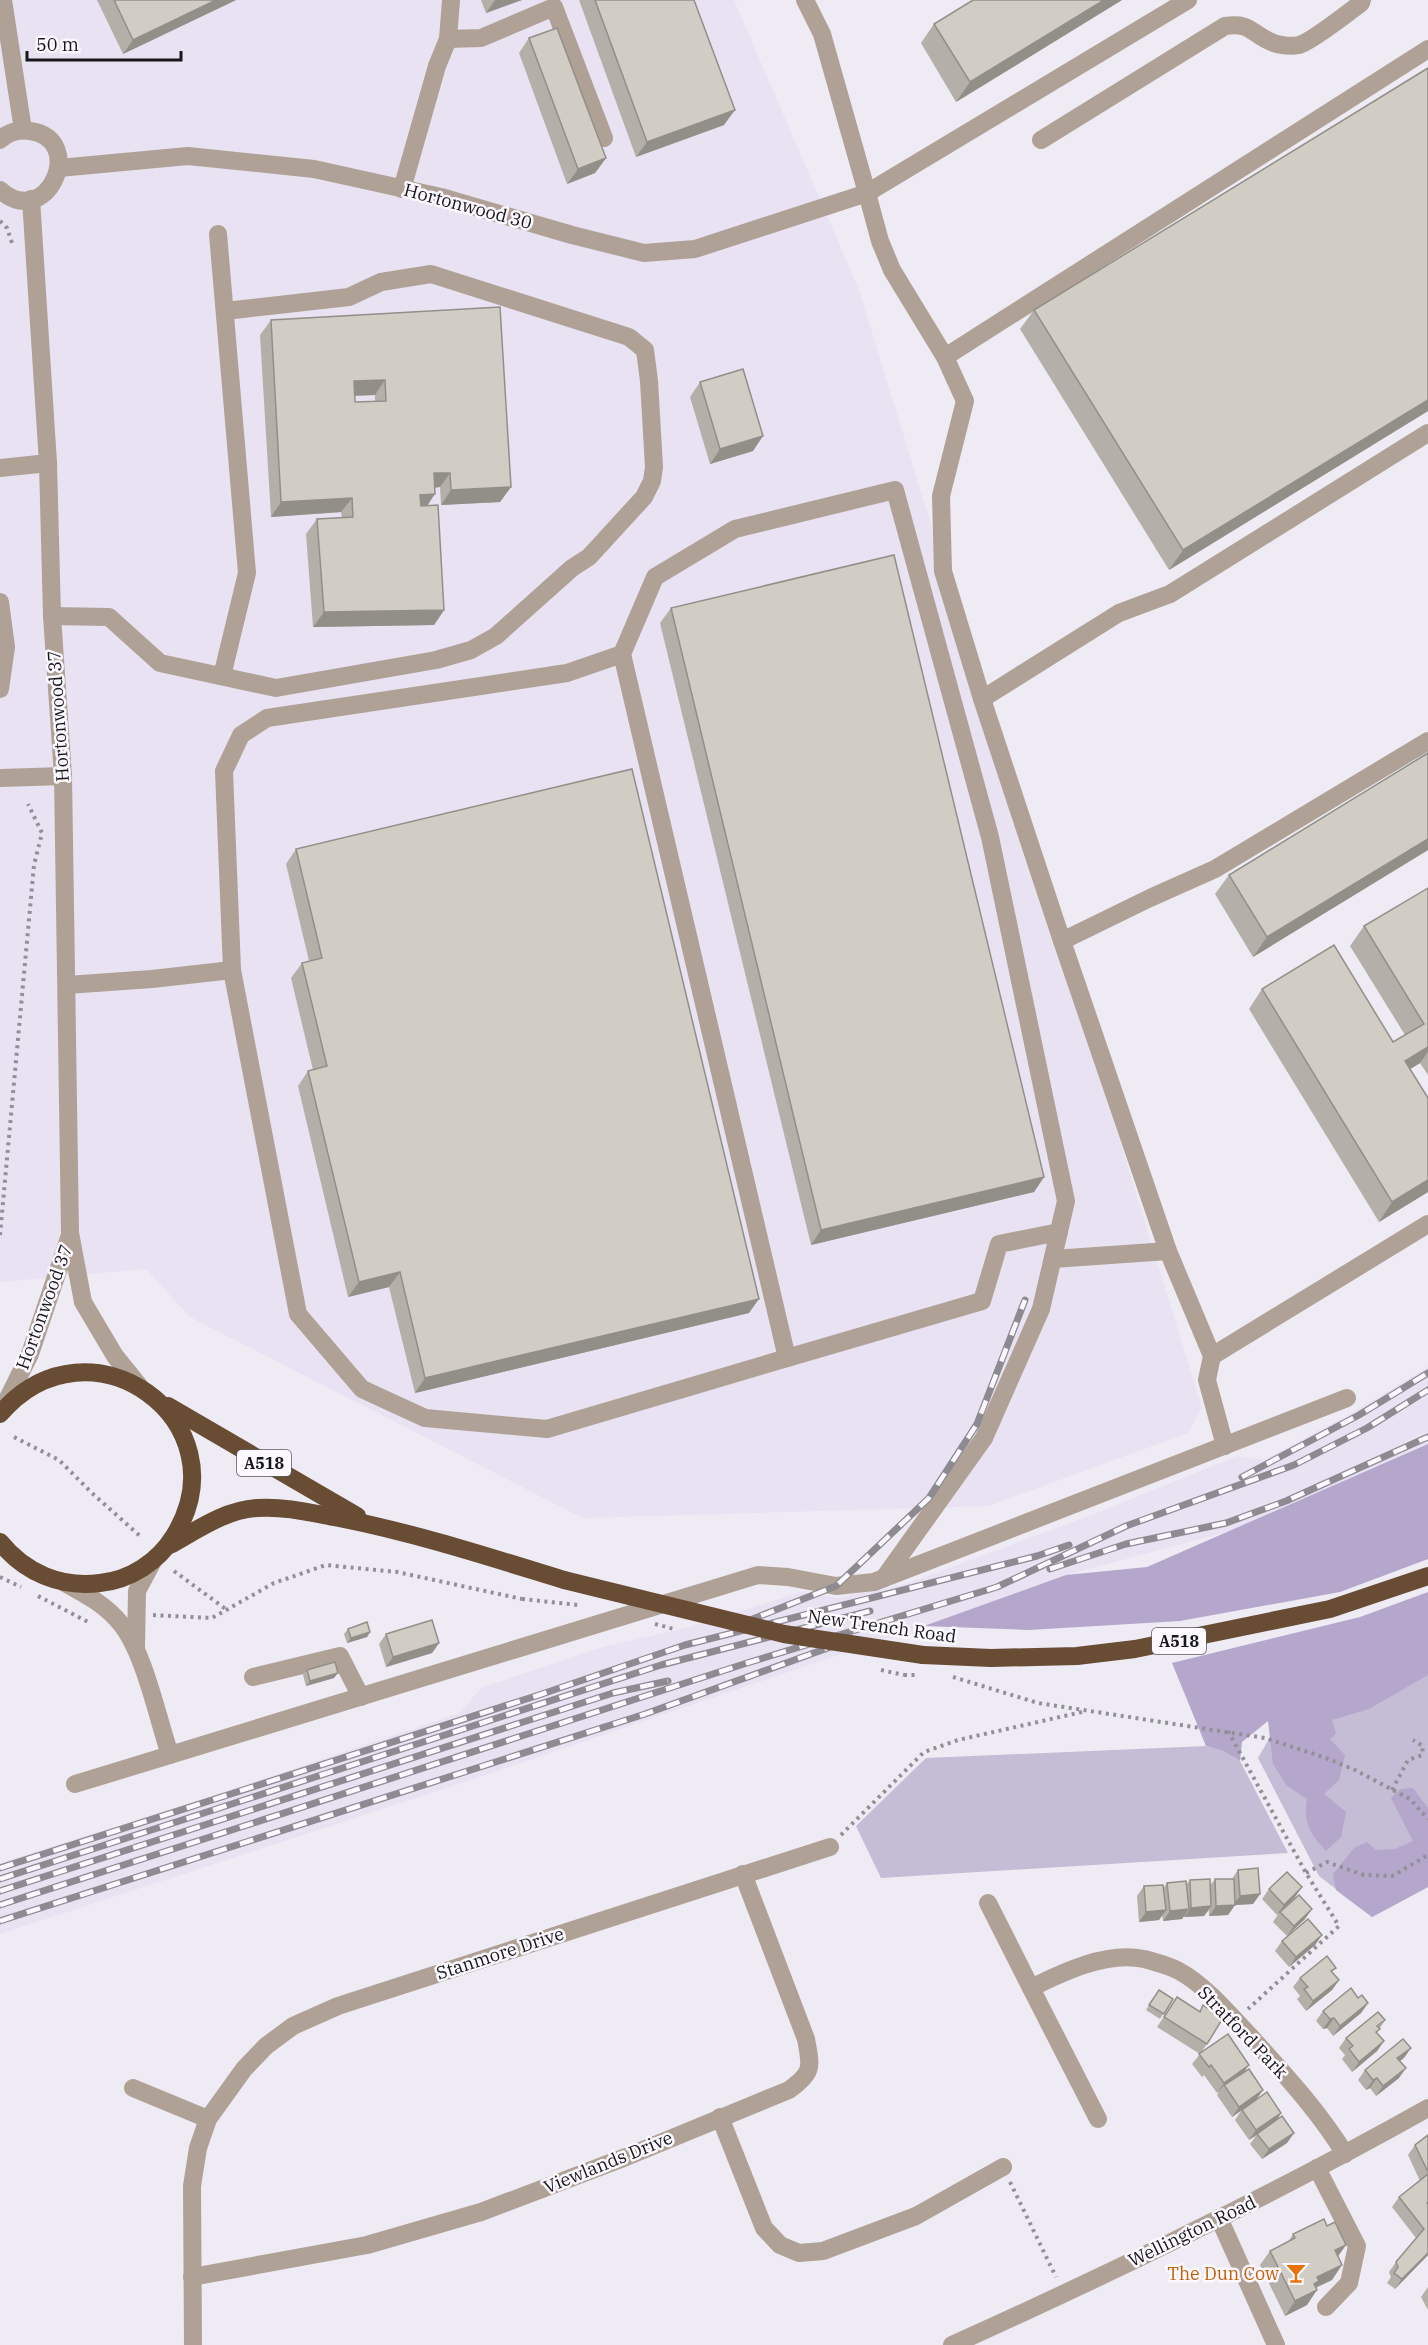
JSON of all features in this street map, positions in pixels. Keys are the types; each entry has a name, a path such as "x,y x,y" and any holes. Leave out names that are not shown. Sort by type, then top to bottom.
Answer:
{"highway":[{"path":"0,1413 18,1394 59,1374 85,1371 110,1374 140,1387 158,1400 172,1417 186,1443 192,1480 189,1505 183,1522 168,1546 153,1561 136,1572 109,1582 88,1585 64,1583 41,1575 7,1555 0,1542"},
{"name":"New Trench Road","path":"158,1400 372,1525"},
{"name":"New Trench Road","path":"168,1546 232,1513 257,1508 296,1510 372,1525 431,1540 564,1580 784,1634 923,1655 991,1658 1077,1656 1135,1649 1330,1609 1428,1576"}],"street":[{"path":"3,0 23,130"},
{"path":"402,189 437,66 448,39 451,0"},
{"path":"806,0 822,34 880,241 892,270 945,357 965,401 941,496 943,571 982,699 1062,941 1168,1251 1212,1356 1207,1380 1225,1446"},
{"name":"Hortonwood 30","path":"59,168 188,156 314,169 402,189 644,253 695,249 867,193 1188,0"},
{"path":"1041,140 1225,26 1239,24 1253,30 1268,41 1285,46 1301,44 1361,3 1362,0"},
{"path":"448,39 481,38 554,7 604,138"},
{"path":"945,357 1428,49"},
{"path":"0,140 10,133 23,130 35,131 52,143 57,154 59,168 56,180 41,196 19,199 8,196 0,190"},
{"name":"Hortonwood 37","path":"31,199 48,463 52,616 63,776 70,1233 83,1302 115,1356 140,1387"},
{"path":"218,234 247,573 222,676"},
{"path":"52,616 110,617 160,663 276,688 436,660 471,650 496,636 572,568 589,557 644,497 652,481 654,467 645,350 629,337 430,274 381,282 349,297 225,312"},
{"path":"982,699 1119,613 1170,594 1428,433"},
{"path":"0,468 48,463"},
{"path":"787,1358 622,654 655,577 735,529 895,490 990,837 1066,1201 1041,1309 984,1438 884,1578"},
{"path":"0,602 6,647 0,689"},
{"path":"622,654 567,673 267,718 241,735 224,771 232,970 298,1314 362,1389 425,1418 547,1429 982,1301 999,1244 1059,1233"},
{"path":"1062,941 1215,869 1428,741"},
{"path":"0,778 63,776"},
{"path":"67,985 232,970"},
{"path":"1212,1356 1428,1224"},
{"name":"Hortonwood 37","path":"0,1413 30,1354 70,1233"},
{"path":"1053,1259 1168,1251"},
{"path":"75,1784 758,1575 788,1577 836,1586 874,1582 1347,1398"},
{"path":"153,1561 137,1591 136,1647 170,1755"},
{"path":"64,1583 97,1601 120,1623 136,1647"},
{"path":"253,1677 340,1656 361,1697"},
{"name":"Stanmore Drive","path":"193,2345 192,2186 198,2148 208,2119 244,2069 266,2046 292,2026 338,2006 830,1847"},
{"name":"Viewlands Drive","path":"192,2277 367,2245 481,2212 626,2157 789,2090 805,2079 810,2064 806,2039 743,1874"},
{"path":"988,1903 1056,2041 1098,2119"},
{"name":"Stratford Park","path":"1031,1988 1059,1974 1101,1960 1143,1959 1179,1971 1210,1994 1236,2020 1325,2121 1345,2154"},
{"path":"133,2088 208,2119"},
{"name":"Wellington Road","path":"952,2345 1065,2294 1219,2218 1345,2154 1428,2108"},
{"path":"720,2117 764,2228 780,2246 799,2253 823,2251 915,2216 1003,2167"},
{"path":"1317,2168 1357,2246 1349,2283 1326,2307"},
{"path":"1219,2218 1276,2345"}],"path":[{"path":"0,1235 34,865 42,833 28,804"},
{"path":"15,1437 59,1460 140,1536"},
{"path":"135,1618 154,1615 212,1618 274,1583 326,1565 397,1572 522,1599"},
{"path":"174,1570 227,1610"},
{"path":"946,1675 1038,1703 1265,1738 1326,1758 1392,1790 1410,1799 1428,1819"},
{"path":"830,1847 924,1752 958,1740 1086,1711"},
{"path":"1228,1731 1306,1873 1339,1926 1236,2020"},
{"path":"1392,1790 1408,1760 1422,1755 1426,1746 1413,1740"},
{"path":"1422,1755 1428,1759"},
{"path":"1306,1873 1327,1862 1365,1875 1392,1876 1428,1855"},
{"path":"1003,2167 1065,2294"}],"shaded area":[{"path":"0,0 734,0 859,290 1202,1408 1188,1433 988,1506 583,1518 190,1317 146,1269 0,1282"},
{"path":"1428,1367 1428,1448 1230,1531 1066,1575 924,1626 462,1783 0,1934 0,1863 194,1802 460,1713 481,1688 602,1647 686,1628 801,1592 837,1598 909,1583 1102,1511 1237,1456 1264,1460 1350,1414"},
{"path":"1428,1444 1428,1559 1340,1592 1180,1621 1029,1630 924,1626 1066,1575 1147,1567"},
{"path":"1428,1592 1428,1675 1369,1709 1332,1720 1336,1734 1330,1739 1345,1755 1339,1780 1324,1794 1346,1812 1341,1837 1326,1851 1309,1828 1306,1815 1307,1799 1287,1786 1273,1764 1268,1721 1242,1742 1240,1761 1223,1751 1206,1746 1172,1663 1360,1617"},
{"path":"1428,1658 1428,1887 1372,1917 1319,1876 1258,1758 1285,1711"},
{"path":"1206,1746 1223,1751 1240,1761 1288,1853 881,1878 856,1826 926,1758"},
{"path":"1413,1788 1428,1808 1428,1887 1372,1917 1336,1890 1333,1874 1354,1848 1367,1842 1376,1850 1395,1849 1413,1841 1391,1798 1401,1789"}],"building":[{"path":"114,0 216,0 133,40"},
{"path":"595,0 694,0 735,110 647,142"},
{"path":"973,0 1104,0 970,82 934,24"},
{"path":"557,28 606,158 578,169 529,38"},
{"path":"1428,68 1428,400 1183,550 1034,310"},
{"path":"500,307 511,487 451,490 450,473 434,473 435,494 420,495 421,506 438,505 444,610 324,612 317,519 353,517 352,498 281,502 271,320","holes":["385,380 386,401 355,402 354,381"]},
{"path":"743,369 763,436 720,449 700,382"},
{"path":"894,555 1044,1177 821,1230 671,608"},
{"path":"1428,753 1428,839 1267,937 1229,875"},
{"path":"632,769 759,1299 425,1378 400,1272 359,1282 308,1071 327,1066 302,963 322,958 296,849"},
{"path":"1428,888 1428,1047 1405,1061 1428,1098 1428,1180 1392,1202 1262,989 1334,945 1393,1042 1424,1024 1364,926"},
{"path":"432,1620 439,1643 393,1657 386,1634"},
{"path":"367,1622 370,1632 351,1638 348,1629"},
{"path":"335,1662 338,1673 310,1681 307,1670"},
{"path":"1258,1868 1260,1894 1240,1896 1238,1870"},
{"path":"1287,1872 1302,1887 1284,1905 1269,1889"},
{"path":"1210,1879 1211,1906 1191,1908 1190,1880"},
{"path":"1215,1879 1234,1879 1235,1905 1216,1906"},
{"path":"1186,1881 1189,1909 1170,1911 1167,1883"},
{"path":"1163,1885 1166,1910 1146,1912 1144,1886"},
{"path":"1299,1895 1312,1909 1294,1926 1280,1912"},
{"path":"1308,1919 1322,1935 1296,1957 1282,1941"},
{"path":"1327,1956 1336,1968 1331,1971 1339,1980 1313,2001 1304,1989 1308,1987 1300,1978"},
{"path":"1351,1988 1358,1998 1362,1995 1368,2003 1340,2026 1334,2018 1330,2019 1323,2011"},
{"path":"1159,1990 1173,1999 1164,2014 1149,2005"},
{"path":"1177,1997 1200,2012 1203,2005 1223,2018 1207,2044 1164,2017"},
{"path":"1378,2012 1385,2020 1377,2026 1380,2029 1376,2032 1384,2041 1359,2062 1349,2049 1353,2046 1346,2038"},
{"path":"1228,2034 1249,2065 1224,2083 1211,2065 1209,2067 1199,2054"},
{"path":"1403,2039 1411,2048 1397,2058 1406,2068 1383,2086 1377,2078 1373,2080 1365,2070"},
{"path":"1249,2069 1263,2090 1239,2107 1224,2085"},
{"path":"1267,2092 1281,2113 1256,2130 1242,2110"},
{"path":"1282,2116 1294,2133 1269,2149 1257,2134"},
{"path":"1428,2135 1428,2172 1415,2145"},
{"path":"1428,2174 1428,2253 1402,2279 1394,2273 1398,2267 1396,2262 1424,2229 1399,2197"},
{"name":"The Dun Cow","path":"1324,2219 1327,2226 1335,2222 1346,2245 1335,2250 1342,2265 1317,2277 1319,2281 1314,2284 1317,2290 1295,2301 1270,2251 1295,2238 1293,2234"}],"railway":[{"path":"735,1626 836,1586 929,1498 977,1424 1025,1300"},
{"path":"1242,1477 1359,1415 1428,1373"},
{"path":"0,1905 747,1663 997,1587 1126,1526 1294,1465 1367,1428 1428,1390"},
{"path":"1050,1569 1126,1544 1226,1523 1286,1501 1428,1437"},
{"path":"0,1868 542,1694 685,1645 1037,1556 1069,1545"},
{"path":"0,1879 661,1665 870,1611"},
{"path":"0,1921 645,1714 847,1641"},
{"path":"0,1891 613,1693 668,1681"}],"place":[{"name":"The Dun Cow","path":"1296,2273"}]}
